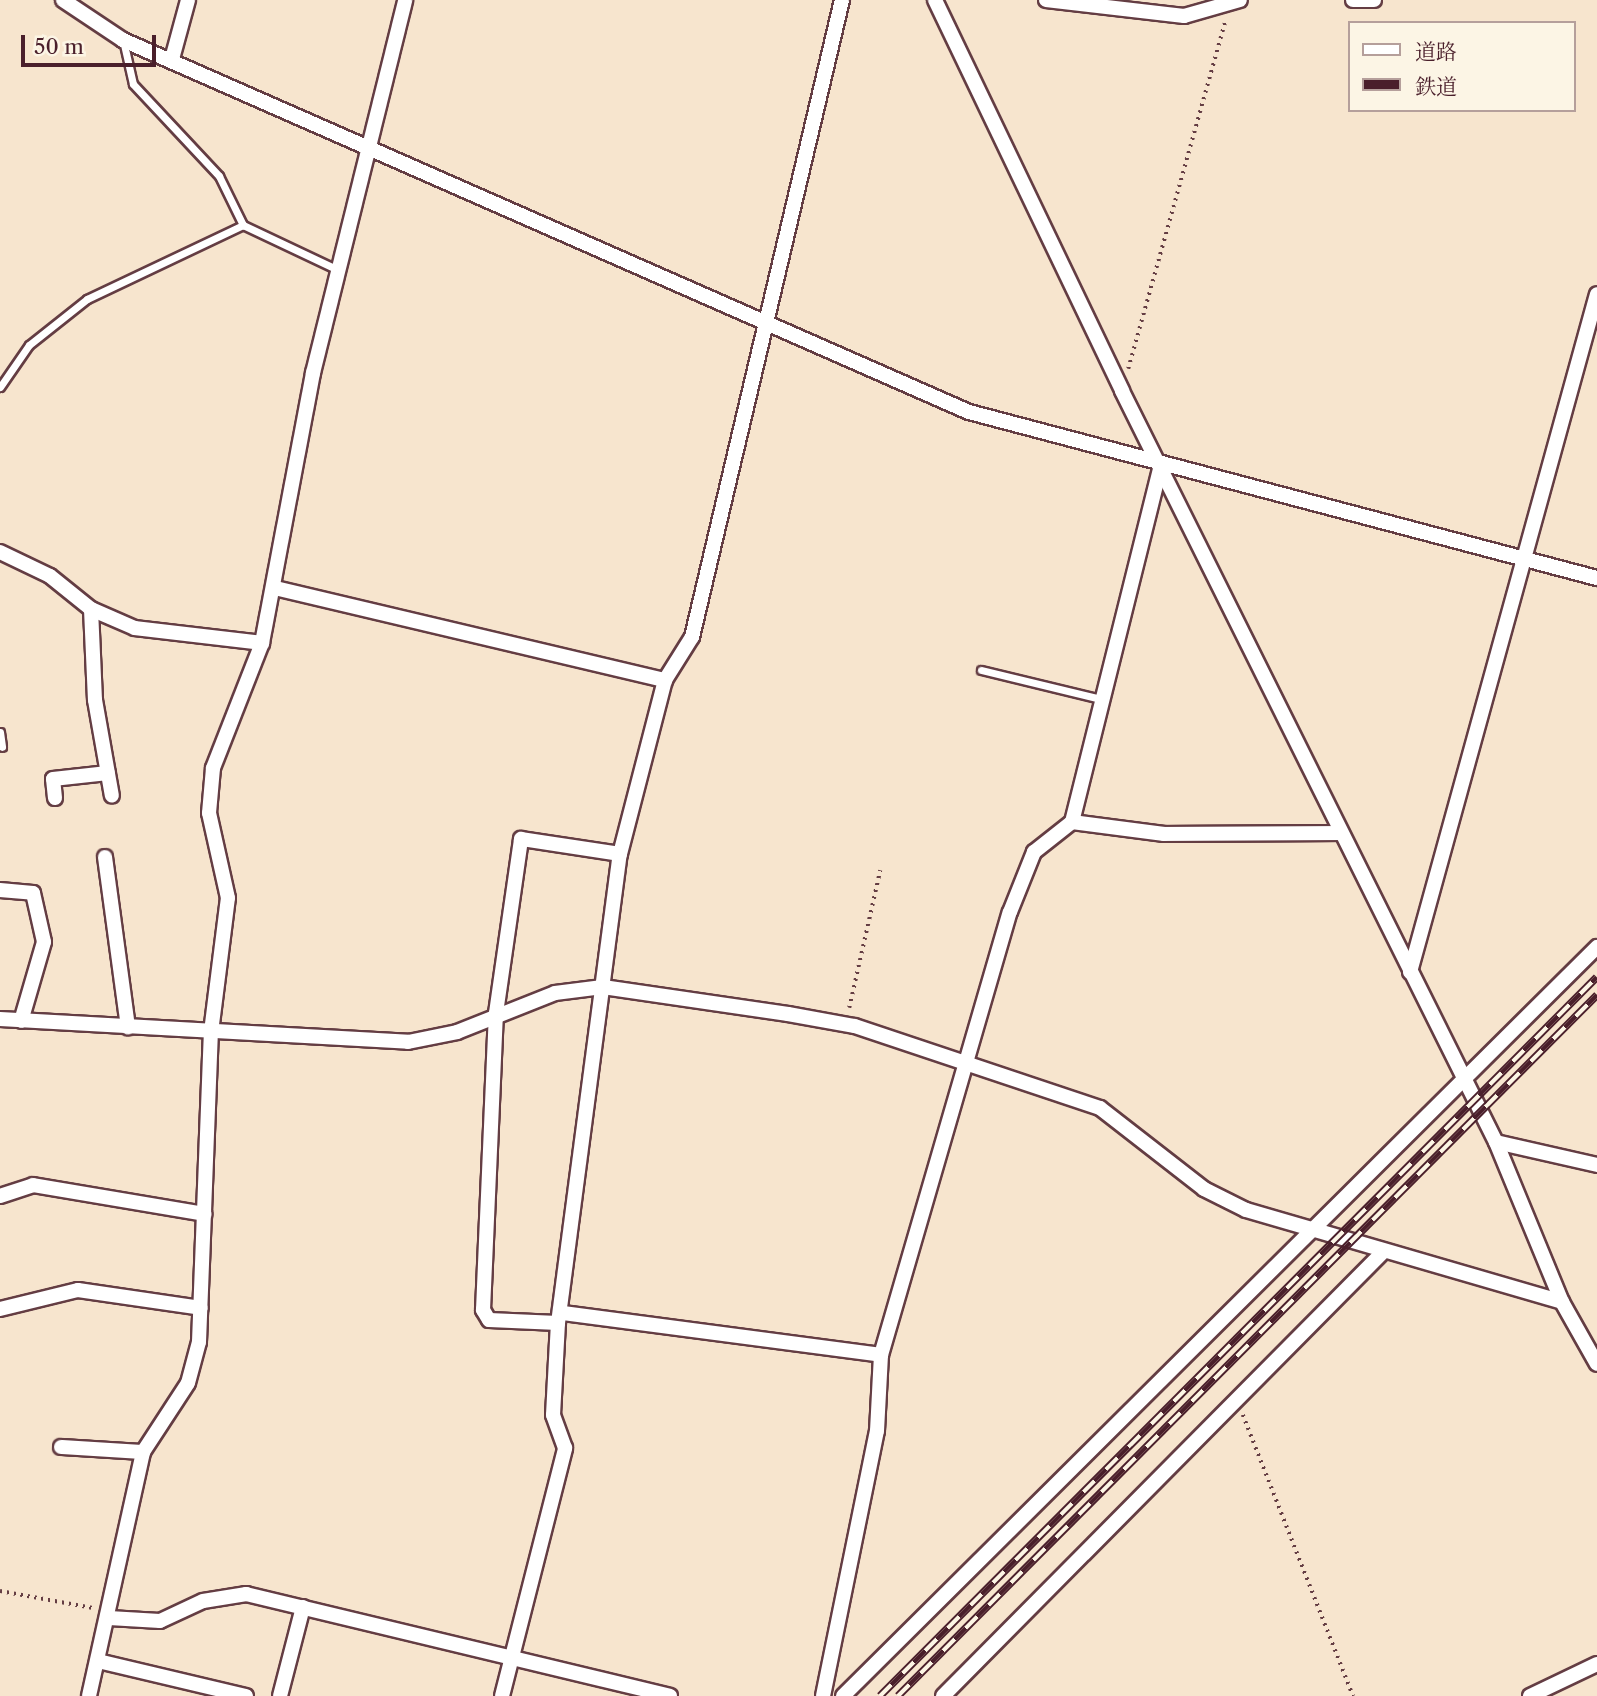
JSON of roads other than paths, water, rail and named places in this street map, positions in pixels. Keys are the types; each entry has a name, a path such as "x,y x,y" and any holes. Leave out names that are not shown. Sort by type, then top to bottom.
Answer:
{"street":[{"path":"63,0 123,40 371,145 766,325 969,412 1597,578"},
{"path":"172,59 188,0"},
{"path":"89,1696 143,1452 188,1383 201,1308 211,1032 228,898 209,813 213,768 262,643 336,269 371,145 405,0"},
{"path":"502,1696 565,1448 553,1415 560,1318 620,854 665,680 692,637 842,0"},
{"path":"936,0 1122,391 1338,833 1410,972 1462,1082 1496,1142 1562,1302 1597,1364"},
{"path":"1046,0 1184,16 1235,3"},
{"path":"1353,0 1374,0"},
{"path":"1410,972 1597,296"},
{"path":"822,1696 877,1431 881,1355 1027,864 1042,843 1072,822 1158,464"},
{"path":"0,552 50,576 91,610 135,628 262,643"},
{"path":"275,588 665,680"},
{"path":"91,610 95,700 112,796"},
{"path":"55,798 53,779 108,773"},
{"path":"1072,822 1164,834 1338,833"},
{"path":"620,854 521,839 496,1013 483,1310 489,1320 560,1318 881,1355"},
{"path":"105,857 128,1027"},
{"path":"0,890 33,893 44,942 20,1021"},
{"path":"843,1696 1313,1233 1597,947"},
{"path":"0,1019 408,1042 457,1032 496,1013 555,993 603,987 846,1024 1100,1108 1204,1189 1313,1233 1562,1302"},
{"path":"1496,1142 1597,1165"},
{"path":"0,1196 33,1185 205,1214"},
{"path":"943,1696 1239,1404 1383,1252"},
{"path":"0,1309 78,1290 201,1308"},
{"path":"61,1447 143,1452"},
{"path":"109,1614 160,1621 203,1601 246,1594 670,1696"},
{"path":"280,1696 303,1608"},
{"path":"98,1661 246,1696"},
{"path":"1530,1696 1597,1664"}],"lane":[{"path":"123,40 133,84 219,176 243,225 336,269"},
{"path":"0,387 29,345 87,299 243,225"},
{"path":"981,670 1101,699"},
{"path":"0,732 2,747"}],"railway":[{"path":"880,1696 1597,977"},
{"path":"898,1696 1597,995"}]}
